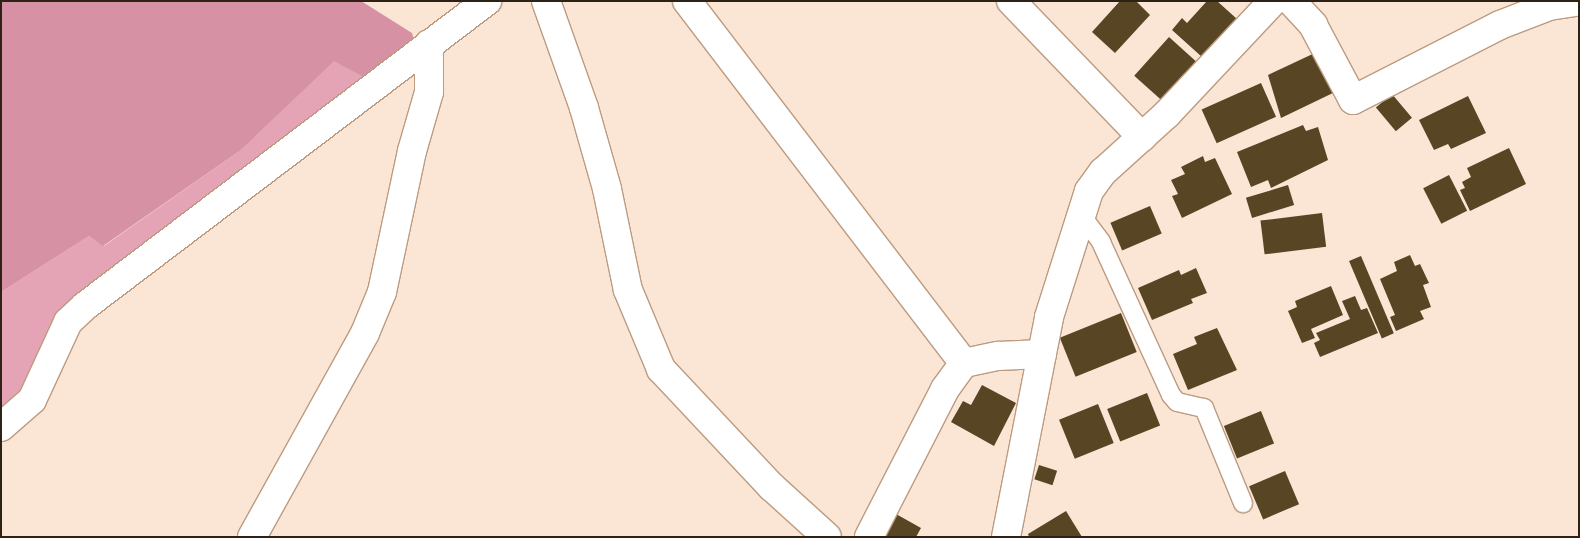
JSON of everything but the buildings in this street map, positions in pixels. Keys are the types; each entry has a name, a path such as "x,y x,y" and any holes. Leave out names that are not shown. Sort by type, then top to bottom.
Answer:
{"street":[{"path":"1,427 32,400 68,322 85,306 487,1"},
{"path":"546,1 584,108 607,189 628,290 661,369 772,487 827,537"},
{"path":"687,1 964,363"},
{"path":"1011,1 1142,138"},
{"path":"1006,537 1049,317 1081,215 1096,180 1142,138 1273,1"},
{"path":"1291,1 1313,25 1353,100 1500,25 1549,6 1579,1"},
{"path":"252,537 365,333 382,292 395,244 412,151 429,92 429,44"},
{"path":"869,537 945,389 964,363 998,356 1042,354"}],"lane":[{"path":"1081,215 1101,242 1171,395 1177,402 1204,408 1243,503"}],"shaded area":[{"path":"1,1 361,1 412,33 415,44 369,80 334,61 241,150 103,246 89,236 1,292"},
{"path":"334,60 369,80 82,301 27,398 1,413 1,292 89,236 104,246 241,150"}]}
